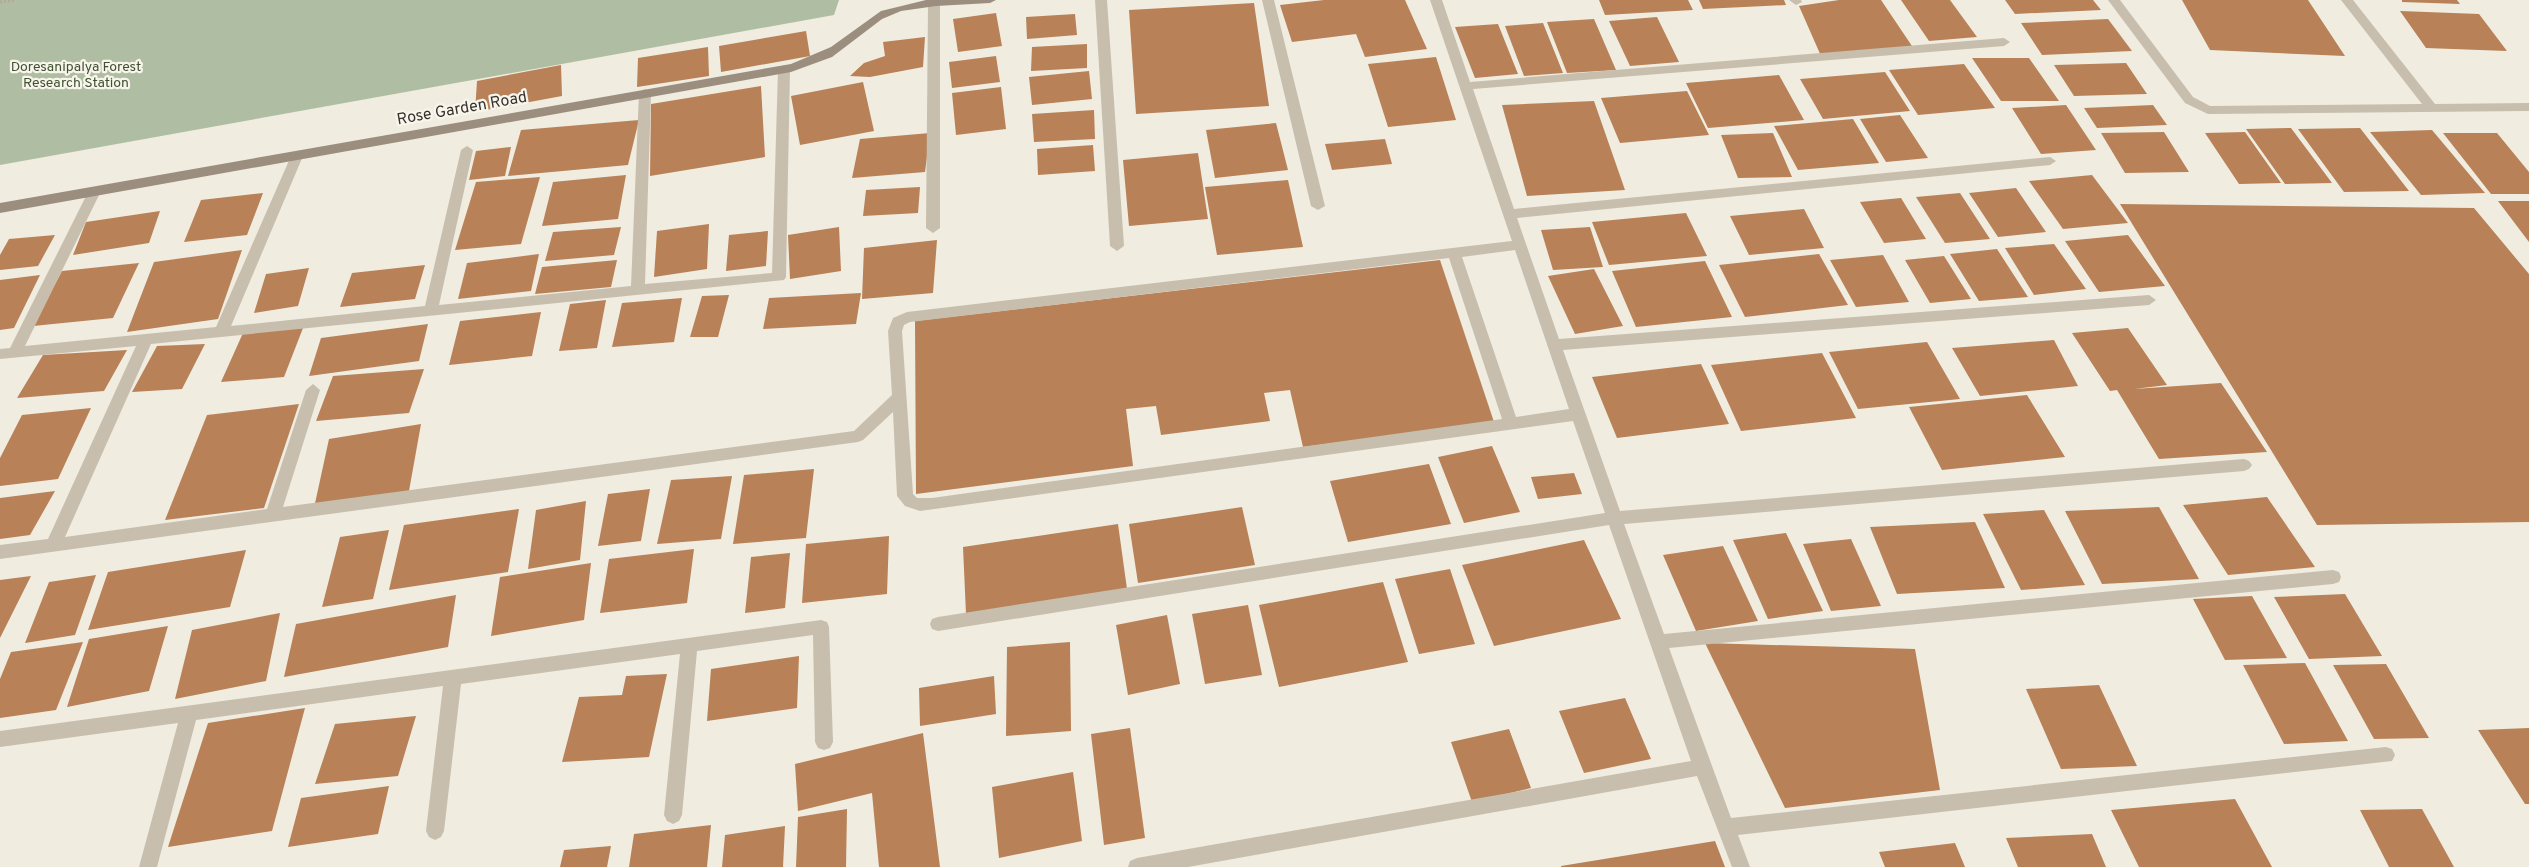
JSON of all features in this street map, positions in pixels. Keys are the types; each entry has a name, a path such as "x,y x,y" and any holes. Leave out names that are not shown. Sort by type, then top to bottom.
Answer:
{"street":[{"name":"Rose Garden Road","path":"0,208 784,69 816,62 836,51 882,14 913,5 990,0"},
{"path":"1101,0 1118,246"},
{"path":"1268,0 1318,206"},
{"path":"1436,0 1702,767 1742,867"},
{"path":"2114,0 2189,100 2208,110 2529,107"},
{"path":"2347,0 2432,109"},
{"path":"933,228 934,3"},
{"path":"1466,86 2004,42"},
{"path":"0,354 779,277 784,69"},
{"path":"638,290 645,93"},
{"path":"431,310 467,150"},
{"path":"221,332 297,156"},
{"path":"1510,214 2050,160"},
{"path":"15,352 95,191"},
{"path":"1520,245 907,317 898,322 895,331 905,496 909,502 918,505 1578,414"},
{"path":"1454,253 1511,424"},
{"path":"1555,345 2149,300"},
{"path":"54,544 146,339"},
{"path":"273,515 313,390"},
{"path":"0,552 858,436 898,397"},
{"path":"938,624 1615,518 2244,465"},
{"path":"1659,642 2333,577"},
{"path":"0,739 821,627 824,742"},
{"path":"673,815 689,645"},
{"path":"435,831 453,678"},
{"path":"148,867 189,713"},
{"path":"1726,827 2386,755"},
{"path":"1137,867 1702,767"}],"path":[{"path":"0,2 15,0"}],"green space":[{"name":"Doresanipalya Forest Research Station","path":"0,0 839,0 834,15 0,165"}],"building":[{"path":"1324,0 1405,0 1427,49 1365,57 1356,34 1292,42 1280,5"},
{"path":"1599,0 1688,0 1693,10 1605,15"},
{"path":"1699,0 1784,0 1786,5 1703,9"},
{"path":"1839,0 1881,0 1914,49 1821,56 1799,6"},
{"path":"1901,0 1950,0 1977,37 1929,41"},
{"path":"2005,0 2093,0 2101,10 2015,14"},
{"path":"2182,0 2308,0 2345,56 2210,50"},
{"path":"2402,0 2457,0 2460,4 2402,2"},
{"path":"1254,3 1269,106 1136,114 1129,10"},
{"path":"2400,11 2479,14 2507,51 2426,48"},
{"path":"996,13 1002,46 958,52 953,19"},
{"path":"1075,14 1077,35 1027,39 1026,17"},
{"path":"1657,17 1679,62 1630,66 1609,21"},
{"path":"1594,19 1616,70 1567,73 1547,22"},
{"path":"2108,19 2132,51 2042,55 2021,23"},
{"path":"1543,23 1563,73 1524,76 1505,26"},
{"path":"1498,24 1518,74 1475,78 1455,27"},
{"path":"806,31 810,56 721,72 719,46"},
{"path":"925,37 923,67 870,77 850,76 864,63 885,56 883,42"},
{"path":"1087,44 1087,68 1031,71 1032,47"},
{"path":"708,47 709,76 637,87 638,58"},
{"path":"996,56 1000,82 952,88 949,62"},
{"path":"1436,57 1456,120 1388,127 1368,64"},
{"path":"1972,58 2029,58 2059,101 2001,101"},
{"path":"2126,63 2147,94 2074,96 2054,65"},
{"path":"1964,64 1995,108 1918,115 1889,70"},
{"path":"561,65 562,96 475,112 477,81"},
{"path":"1089,71 1092,99 1032,105 1029,77"},
{"path":"1885,72 1910,111 1823,119 1800,79"},
{"path":"1779,75 1804,120 1708,128 1686,83"},
{"path":"863,82 874,131 800,145 791,96"},
{"path":"761,86 765,157 650,176 651,104"},
{"path":"1001,87 1006,129 956,135 952,93"},
{"path":"1687,91 1709,135 1620,143 1601,98"},
{"path":"1594,101 1625,190 1527,196 1502,105"},
{"path":"2066,105 2096,150 2041,154 2012,108"},
{"path":"2153,105 2167,125 2097,128 2084,108"},
{"path":"1094,110 1095,139 1034,142 1032,114"},
{"path":"1900,115 1928,158 1886,162 1860,119"},
{"path":"1853,119 1879,163 1798,170 1774,126"},
{"path":"639,120 628,165 508,176 521,130"},
{"path":"1276,123 1288,170 1215,178 1206,130"},
{"path":"2291,128 2332,183 2285,184 2246,129"},
{"path":"2360,128 2409,191 2344,192 2298,129"},
{"path":"2432,130 2485,193 2421,195 2370,132"},
{"path":"2164,132 2189,172 2125,173 2101,133"},
{"path":"2245,132 2281,183 2239,184 2205,133"},
{"path":"930,133 925,172 852,178 860,139"},
{"path":"1773,133 1792,177 1738,178 1721,135"},
{"path":"2443,133 2497,133 2529,172 2529,194 2491,194"},
{"path":"1385,139 1392,164 1332,170 1325,144"},
{"path":"1093,145 1095,171 1038,175 1037,149"},
{"path":"511,147 505,176 469,180 476,151"},
{"path":"1198,153 1208,219 1129,226 1123,160"},
{"path":"626,175 618,219 542,226 553,182"},
{"path":"2092,175 2128,223 2063,229 2029,181"},
{"path":"540,177 521,244 455,250 476,182"},
{"path":"1288,180 1303,247 1217,255 1205,187"},
{"path":"920,187 918,213 863,216 866,190"},
{"path":"2016,188 2046,232 1998,237 1969,193"},
{"path":"263,193 247,235 184,242 201,200"},
{"path":"1960,193 1990,239 1945,243 1916,197"},
{"path":"1901,198 1926,239 1884,243 1860,202"},
{"path":"2498,201 2529,201 2529,242"},
{"path":"2120,204 2474,208 2529,274 2529,522 2317,525"},
{"path":"1804,209 1824,248 1749,255 1730,216"},
{"path":"160,211 149,243 73,255 86,222"},
{"path":"1686,213 1707,256 1609,265 1592,222"},
{"path":"709,224 707,269 654,277 657,231"},
{"path":"621,227 614,255 545,261 553,232"},
{"path":"839,227 841,271 790,279 788,235"},
{"path":"1590,227 1603,267 1553,270 1541,230"},
{"path":"768,231 766,266 726,271 729,235"},
{"path":"55,235 38,266 0,270 0,255 9,239"},
{"path":"2128,235 2165,286 2099,292 2065,241"},
{"path":"937,240 933,293 862,299 864,248"},
{"path":"2054,244 2086,289 2034,295 2005,248"},
{"path":"1997,249 2028,297 1979,301 1950,254"},
{"path":"242,250 218,319 127,332 154,262"},
{"path":"539,254 531,291 458,299 467,263"},
{"path":"1819,254 1848,305 1745,317 1719,265"},
{"path":"1883,255 1909,302 1856,307 1830,260"},
{"path":"1944,256 1971,299 1930,303 1905,260"},
{"path":"617,260 611,287 535,294 542,267"},
{"path":"1440,260 1494,422 1303,447 1290,390 1264,393 1270,421 1161,435 1156,406 1126,409 1133,466 916,494 915,321"},
{"path":"1705,261 1732,317 1636,327 1612,271"},
{"path":"139,263 113,318 33,326 62,271"},
{"path":"425,265 415,299 340,307 352,273"},
{"path":"309,268 298,306 254,313 266,274"},
{"path":"1594,269 1623,326 1575,334 1548,276"},
{"path":"40,275 14,328 0,330 0,280"},
{"path":"861,293 856,324 763,329 769,298"},
{"path":"729,295 718,337 690,337 702,296"},
{"path":"682,298 674,342 612,347 622,303"},
{"path":"606,300 597,348 559,351 570,304"},
{"path":"541,312 532,356 449,365 460,321"},
{"path":"428,324 419,361 309,376 321,338"},
{"path":"303,328 284,377 221,382 243,333"},
{"path":"2128,328 2167,385 2134,389 2221,383 2267,452 2159,459 2117,390 2110,391 2072,333"},
{"path":"2054,340 2078,386 1980,396 1952,348"},
{"path":"1927,342 1960,399 1858,409 1829,352"},
{"path":"205,344 182,389 132,392 157,346"},
{"path":"127,350 104,391 17,398 43,355"},
{"path":"1822,353 1856,418 1741,431 1711,365"},
{"path":"1701,364 1729,424 1617,438 1592,377"},
{"path":"424,369 409,413 316,421 333,376"},
{"path":"2027,395 2065,457 1942,470 1909,407"},
{"path":"299,404 264,508 165,520 207,415"},
{"path":"91,408 58,479 0,486 0,458 22,415"},
{"path":"421,424 409,491 314,508 329,439"},
{"path":"1492,446 1520,512 1464,523 1438,457"},
{"path":"1429,464 1451,524 1348,542 1330,481"},
{"path":"814,469 806,538 733,544 744,475"},
{"path":"1574,473 1582,494 1538,499 1531,477"},
{"path":"732,476 721,539 657,544 671,480"},
{"path":"650,489 641,541 598,546 608,494"},
{"path":"55,491 30,535 0,539 0,498"},
{"path":"2267,497 2315,567 2228,575 2183,505"},
{"path":"586,501 580,560 528,569 536,510"},
{"path":"1242,507 1255,565 1138,583 1129,524"},
{"path":"2159,507 2199,579 2102,584 2065,511"},
{"path":"519,509 508,572 389,590 404,525"},
{"path":"2044,510 2085,585 2021,590 1983,514"},
{"path":"1975,522 2005,588 1897,594 1870,527"},
{"path":"1118,524 1127,589 966,614 963,547"},
{"path":"389,530 373,599 322,607 340,537"},
{"path":"1786,533 1823,611 1768,619 1733,540"},
{"path":"889,536 887,594 802,603 806,544"},
{"path":"1851,539 1881,606 1831,611 1803,544"},
{"path":"1584,540 1621,619 1494,646 1462,565"},
{"path":"1723,546 1758,621 1696,631 1663,555"},
{"path":"694,549 687,603 600,613 609,559"},
{"path":"246,550 230,607 88,630 108,572"},
{"path":"790,553 785,608 745,613 751,557"},
{"path":"591,563 584,620 491,636 500,577"},
{"path":"1450,569 1475,644 1419,654 1395,579"},
{"path":"96,575 75,635 25,643 49,582"},
{"path":"31,576 0,638 0,580"},
{"path":"1383,582 1408,662 1279,687 1259,605"},
{"path":"2345,594 2382,656 2309,659 2274,597"},
{"path":"456,595 448,647 284,677 296,624"},
{"path":"2252,596 2287,658 2225,660 2193,599"},
{"path":"1248,605 1262,675 1205,684 1192,614"},
{"path":"280,613 266,681 175,699 192,630"},
{"path":"1167,615 1180,684 1128,695 1116,625"},
{"path":"168,626 149,691 67,707 89,639"},
{"path":"83,642 56,710 0,718 0,679 11,652"},
{"path":"1070,642 1071,731 1006,736 1007,647"},
{"path":"1705,643 1915,649 1940,790 1785,808"},
{"path":"799,656 797,708 707,721 711,669"},
{"path":"2305,663 2348,741 2284,744 2243,665"},
{"path":"2386,664 2429,738 2374,739 2333,665"},
{"path":"667,674 649,757 562,762 579,697 622,695 626,676"},
{"path":"994,676 996,714 920,726 919,688"},
{"path":"2099,685 2137,766 2061,769 2026,689"},
{"path":"1625,698 1651,759 1584,773 1559,711"},
{"path":"305,708 272,831 168,847 208,723"},
{"path":"416,716 398,776 315,784 335,724"},
{"path":"1130,728 1145,838 1104,845 1091,734"},
{"path":"2529,728 2529,804 2525,804 2478,730"},
{"path":"1509,729 1531,788 1472,802 1451,742"},
{"path":"923,733 940,867 879,867 872,793 798,811 795,764"},
{"path":"1073,772 1082,841 999,858 992,787"},
{"path":"389,786 378,834 288,847 301,798"},
{"path":"2235,799 2272,867 2139,867 2111,810"},
{"path":"847,809 846,867 796,867 798,817"},
{"path":"2422,809 2454,867 2389,867 2360,810"},
{"path":"711,825 707,867 629,867 634,834"},
{"path":"785,826 783,867 722,867 725,835"},
{"path":"2092,834 2106,867 2018,867 2006,838"},
{"path":"1715,841 1725,867 1561,867 1561,866"},
{"path":"1955,843 1965,867 1885,867 1879,852"},
{"path":"611,846 607,867 560,867 564,850"}]}
